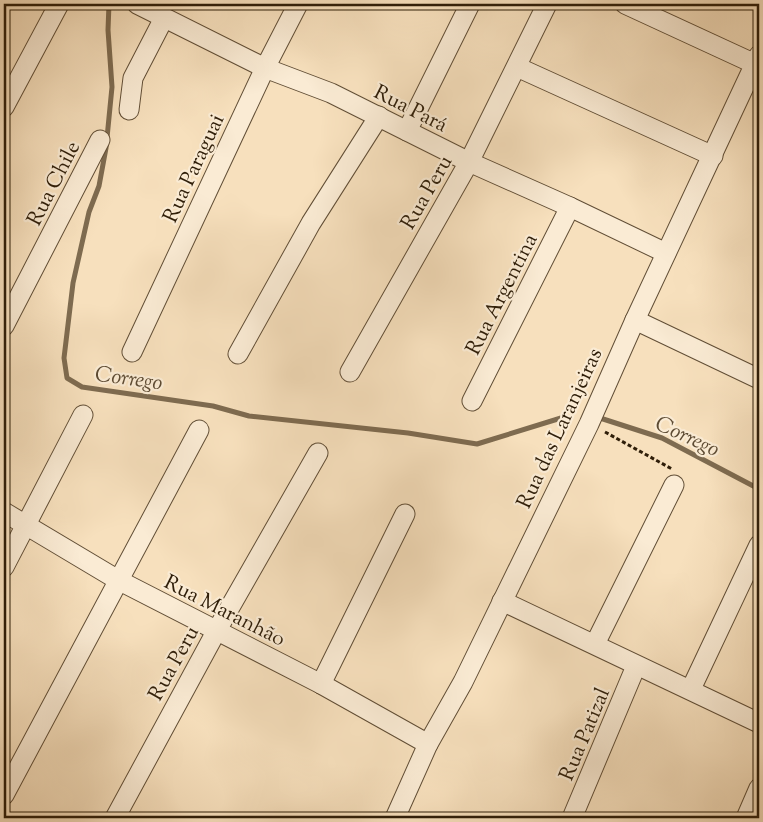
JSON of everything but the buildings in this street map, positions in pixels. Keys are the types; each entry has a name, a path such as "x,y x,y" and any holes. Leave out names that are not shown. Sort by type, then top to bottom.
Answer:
{"street":[{"path":"4,107 59,4"},
{"name":"Rua Pará","path":"137,4 265,68 331,93 470,162 666,253"},
{"name":"Rua Paraguai","path":"132,352 265,68 298,4"},
{"path":"407,131 470,4"},
{"name":"Rua Peru","path":"350,372 470,162 547,4"},
{"path":"625,4 757,59"},
{"path":"129,110 133,78 164,18"},
{"name":"Rua das Laranjeiras","path":"394,818 428,744 463,682 588,424 757,59"},
{"path":"517,67 713,156"},
{"path":"238,354 311,223 379,116"},
{"name":"Rua Chile","path":"4,326 100,140"},
{"name":"Rua Argentina","path":"472,401 570,207"},
{"path":"635,320 759,379"},
{"path":"4,567 27,526 83,415"},
{"path":"4,795 199,430"},
{"name":"Rua Peru","path":"114,818 217,630 318,452"},
{"path":"595,644 674,485"},
{"name":"Rua Maranhão","path":"4,512 118,580 321,684 428,744"},
{"path":"321,684 405,514"},
{"path":"691,689 759,545"},
{"path":"502,601 595,644 636,666 691,689 759,723"},
{"name":"Rua Patizal","path":"572,818 636,666"},
{"path":"746,818 759,788"}],"path":[{"path":"588,424 672,468 675,479 674,485"}],"waterway":[{"name":"Corrego","path":"109,4 108,30 112,87 106,148 99,186 89,212 73,283 64,358 67,378 82,387 213,406 249,416 408,433 477,444 561,418"},
{"name":"Corrego","path":"600,418 662,438 759,489"}]}
